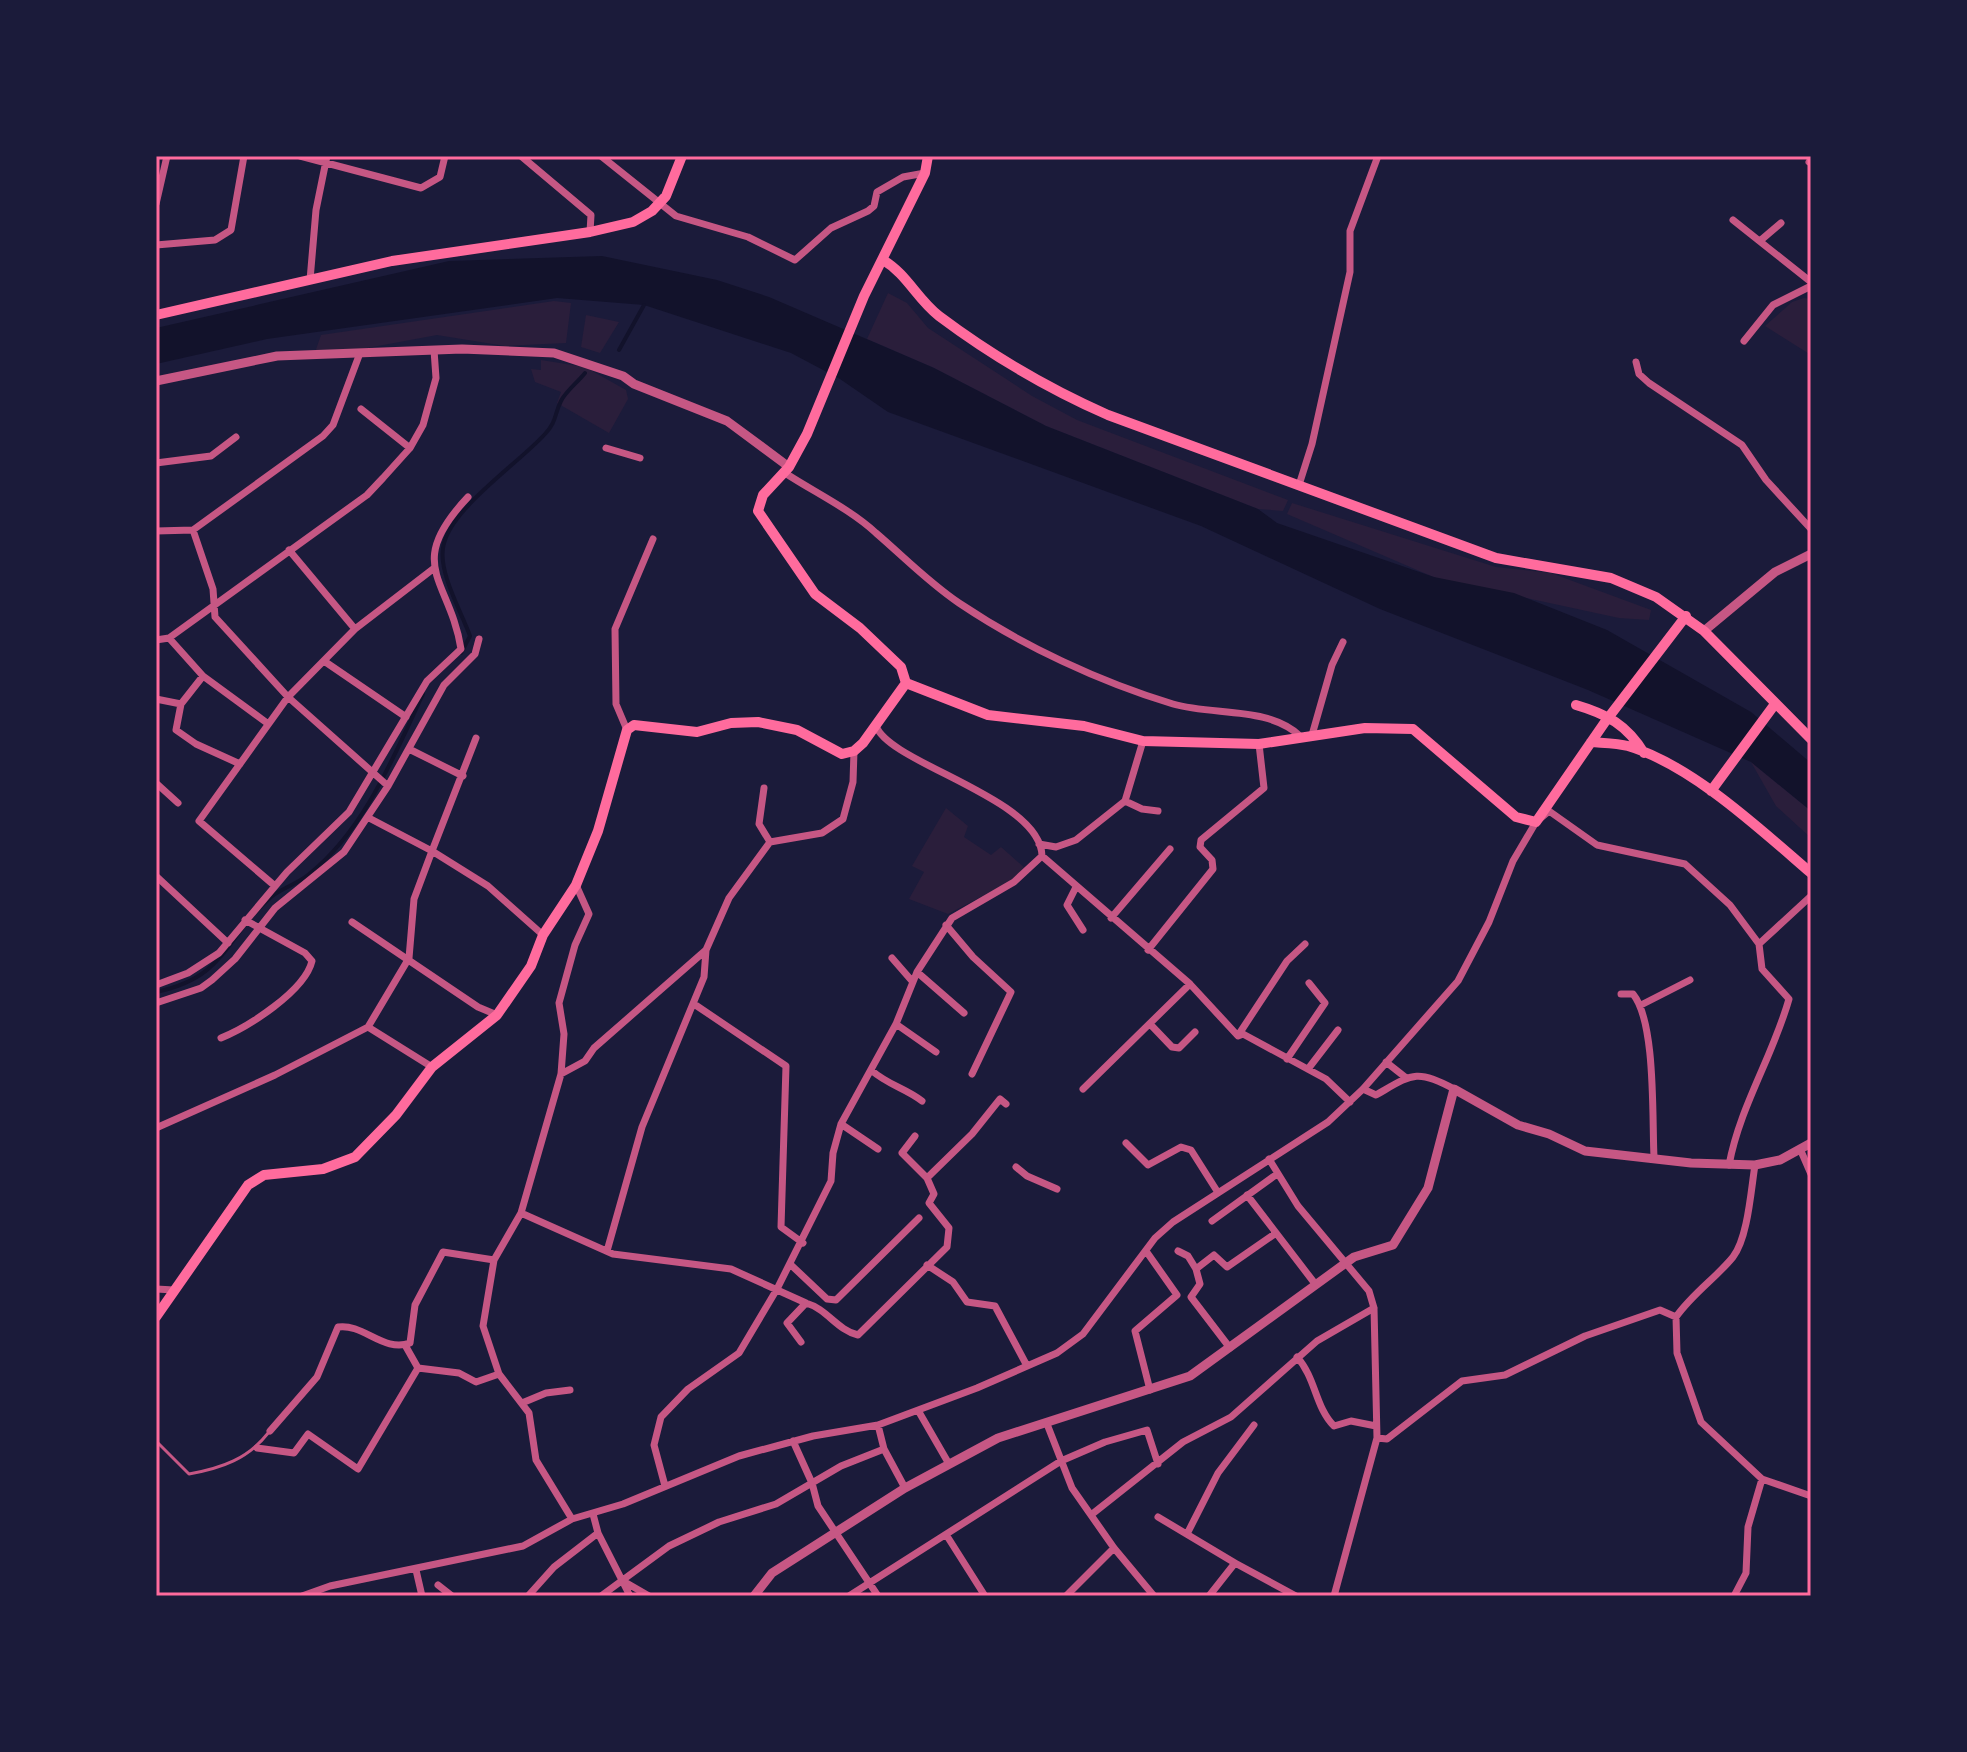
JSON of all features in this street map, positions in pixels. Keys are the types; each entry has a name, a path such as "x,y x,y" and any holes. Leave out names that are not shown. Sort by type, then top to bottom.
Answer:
{"main road":[{"path":"906,683 901,667 860,628 815,594 758,511 763,495 787,470 807,434 864,296 925,173 928,156"},
{"path":"156,315 392,261 590,232 633,222 660,203 678,158"},
{"path":"883,260 898,269 941,318 1050,388 1108,415 1496,558 1611,578 1656,597 1704,631 1773,707 1811,739"},
{"path":"906,683 988,715 1084,726 1143,741 1259,744 1365,728 1413,729 1516,817 1536,822 1605,722 1686,616"},
{"path":"156,1317 248,1185 264,1175 323,1169 355,1157 396,1115 432,1067 497,1015 531,966 543,935 576,885 598,831 627,730 634,725 697,732 731,723 758,722 797,730 842,754 854,751 906,683"},
{"path":"1576,705 1605,714 1622,726 1645,754"},
{"path":"1711,791 1773,707"},
{"path":"1591,742 1627,746 1711,791 1749,819 1811,873"}],"street":[{"path":"156,204 167,156"},
{"path":"156,245 215,240 231,230 244,156"},
{"path":"300,156 326,160 421,188 440,177 445,156"},
{"path":"521,156 591,215 590,232"},
{"path":"601,156 676,216 748,237 795,260 831,228 868,211 874,206 877,192 903,177 925,173"},
{"path":"928,156 936,156"},
{"path":"1299,485 1350,272 1350,231 1378,156"},
{"path":"310,280 326,160"},
{"path":"1733,220 1761,240 1810,287 1773,305 1744,341"},
{"path":"1761,240 1781,223"},
{"path":"156,640 169,638 367,495 410,448 423,425 436,378 434,350"},
{"path":"156,381 277,356 434,350 554,353 575,358 727,421 787,470 875,531 914,570 961,604 1038,648 1173,704 1199,710 1243,713 1286,724 1306,736 1343,642"},
{"path":"156,531 193,530 323,436 333,425 360,353"},
{"path":"1636,362 1639,374 1649,383 1742,445 1766,480 1811,529"},
{"path":"361,409 410,448"},
{"path":"156,463 211,456 236,437"},
{"path":"606,448 640,458"},
{"path":"156,985 207,963 228,943 275,886 349,812 430,677 461,649 433,569 443,530 468,497"},
{"path":"193,530 213,589 215,617 288,697 388,786"},
{"path":"627,730 616,704 615,629 653,539"},
{"path":"289,550 355,629"},
{"path":"1704,631 1775,572 1811,554"},
{"path":"275,886 199,821 288,697 355,629 433,569"},
{"path":"169,638 203,676 267,723"},
{"path":"156,1003 207,984 235,959 275,908 344,852 369,818 444,685 475,654 479,639"},
{"path":"324,661 406,717"},
{"path":"203,676 181,704 176,730 240,764"},
{"path":"156,699 181,704"},
{"path":"879,721 875,729 933,768 954,776 1024,823 1039,844 1042,856 1190,984 1238,1036"},
{"path":"156,1128 275,1075 368,1027 409,958 414,899 476,738"},
{"path":"1039,844 1056,847 1076,840 1125,801 1143,741"},
{"path":"1148,950 1213,869 1212,860 1200,847 1201,840 1264,788 1259,744"},
{"path":"409,749 463,776"},
{"path":"607,1251 642,1127 694,1004 704,977 706,950 729,898 770,842 822,833 843,819 853,782 854,751"},
{"path":"156,783 178,803"},
{"path":"764,788 759,824 770,842"},
{"path":"1125,801 1142,809 1158,811"},
{"path":"302,1596 330,1586 523,1546 572,1519 593,1514 739,1456 793,1441 878,1425 919,1412 1057,1353 1083,1334 1146,1251 1173,1222 1328,1122 1363,1089 1458,981 1489,922 1513,861 1536,822 1549,811 1597,845 1685,864 1730,905 1759,944 1762,969 1789,999 1781,1027 1736,1128 1729,1165"},
{"path":"369,818 432,851 488,886 543,935"},
{"path":"1111,918 1170,849"},
{"path":"665,1486 654,1445 661,1417 688,1389 739,1353 777,1289 803,1243 831,1181 833,1153 841,1124 896,1024 917,972 946,925 967,907 1014,882 1042,856"},
{"path":"156,876 228,943"},
{"path":"572,1519 536,1460 529,1413 499,1374 483,1326 494,1260 521,1213 561,1074 564,1034 559,1003 575,945 589,914 576,885"},
{"path":"1076,887 1067,905 1083,930"},
{"path":"1759,944 1811,896"},
{"path":"221,1038 244,1028 299,984 311,967 312,961 305,953 245,920"},
{"path":"352,922 478,1007 497,1015"},
{"path":"946,925 973,957 1011,992 972,1074"},
{"path":"1238,1036 1287,961 1305,944"},
{"path":"561,1074 585,1061 594,1048 706,950"},
{"path":"892,958 912,981"},
{"path":"917,972 964,1013"},
{"path":"1641,1005 1690,980"},
{"path":"1287,1059 1325,1003 1309,983"},
{"path":"1083,1089 1190,984"},
{"path":"1621,994 1633,994 1641,1005 1653,1082 1654,1157"},
{"path":"694,1004 786,1066 781,1227 803,1243"},
{"path":"896,1024 936,1052"},
{"path":"1150,1024 1172,1047 1179,1048 1195,1032"},
{"path":"368,1027 432,1067"},
{"path":"1308,1069 1338,1030"},
{"path":"1238,1036 1243,1034 1326,1079 1350,1102"},
{"path":"1386,1062 1405,1077"},
{"path":"871,1070 897,1090 907,1089 922,1101"},
{"path":"1363,1089 1376,1095 1405,1077 1419,1074 1454,1089 1518,1125 1549,1134 1585,1151 1755,1165 1801,1151 1811,1143"},
{"path":"754,1596 772,1573 905,1488 998,1438 1190,1376 1345,1263 1364,1253 1387,1249 1399,1237 1428,1188 1454,1089"},
{"path":"927,1178 978,1127 1000,1099 1006,1104"},
{"path":"841,1124 878,1149"},
{"path":"521,1213 626,1258 731,1269 817,1306 846,1332 858,1335 899,1297 949,1243 949,1228 929,1203 934,1194 927,1178 902,1153 915,1136"},
{"path":"1126,1143 1148,1165 1181,1147 1191,1150 1217,1191"},
{"path":"1801,1151 1811,1174"},
{"path":"1269,1159 1277,1174 1369,1291 1374,1308 1377,1438 1334,1596"},
{"path":"1755,1165 1743,1236 1733,1256 1701,1286 1676,1317 1677,1353 1701,1422 1762,1479 1811,1496"},
{"path":"1016,1167 1027,1176 1057,1189"},
{"path":"1212,1221 1277,1174"},
{"path":"1247,1195 1316,1285"},
{"path":"790,1264 827,1299 836,1300 919,1218"},
{"path":"1196,1269 1214,1255 1227,1267 1276,1233"},
{"path":"1146,1251 1177,1295 1191,1297 1230,1348"},
{"path":"1178,1251 1188,1256 1196,1269 1200,1284 1191,1297"},
{"path":"270,1431 317,1377 338,1327 349,1327 396,1347 410,1343 415,1305 443,1252 494,1260"},
{"path":"927,1265 953,1282 967,1302 995,1306 1026,1364"},
{"path":"156,1289 174,1290"},
{"path":"1150,1390 1135,1331 1177,1295"},
{"path":"801,1342 787,1323 806,1303"},
{"path":"1091,1515 1194,1434 1231,1417 1317,1341 1374,1308"},
{"path":"1377,1438 1387,1439 1462,1381 1505,1375 1585,1336 1660,1310 1676,1317"},
{"path":"405,1345 418,1368"},
{"path":"1297,1357 1310,1375 1321,1409 1331,1424 1334,1426 1351,1421 1376,1426"},
{"path":"418,1368 459,1373 476,1382 499,1374"},
{"path":"257,1448 294,1453 308,1434 358,1469 418,1368"},
{"path":"522,1403 546,1393 570,1390"},
{"path":"919,1412 949,1464"},
{"path":"1047,1424 1072,1488 1114,1548 1154,1596"},
{"path":"878,1425 884,1449 905,1488"},
{"path":"1187,1534 1223,1463 1254,1425"},
{"path":"849,1596 1061,1461 1105,1442 1147,1430 1158,1464"},
{"path":"793,1441 812,1483 818,1506 833,1534 878,1596"},
{"path":"601,1596 669,1546 719,1522 776,1504 884,1449"},
{"path":"1734,1596 1746,1573 1748,1527 1762,1479"},
{"path":"593,1514 598,1533 630,1596"},
{"path":"1158,1517 1296,1596"},
{"path":"528,1596 554,1567 598,1533"},
{"path":"947,1536 985,1596"},
{"path":"1066,1596 1114,1548"},
{"path":"1209,1596 1235,1563"},
{"path":"416,1570 422,1596"},
{"path":"622,1580 649,1596"},
{"path":"438,1585 452,1596"}],"lane":[{"path":"156,1441 189,1474 226,1468 257,1448 270,1431"}],"shaded area":[{"path":"602,256 717,280 769,297 934,368 1046,426 1258,509 1277,523 1434,577 1514,593 1607,630 1751,712 1811,763 1811,811 1751,762 1588,690 1380,609 1201,526 888,412 840,379 791,353 644,305 557,298 267,339 156,364 156,328 449,261"},
{"path":"888,293 907,303 928,328 1032,396 1077,420 1288,500 1283,511 1258,509 1046,426 934,368 867,339"},
{"path":"1811,299 1811,355 1765,326 1792,302"},
{"path":"554,301 571,303 566,343 505,346 437,335 313,358 321,335"},
{"path":"586,315 619,322 600,353 581,347"},
{"path":"541,360 585,367 626,390 628,399 609,433 557,403 561,392 535,382 531,369 541,370"},
{"path":"1292,503 1496,567 1551,573 1651,610 1649,620 1619,618 1438,579 1287,514"},
{"path":"1751,762 1811,811 1811,838 1776,806"},
{"path":"946,808 968,826 964,837 991,855 1001,847 1026,869 1004,885 948,914 909,899 924,872 912,866"}],"waterway":[{"path":"619,350 644,305"},
{"path":"461,653 470,636 444,569 443,548 448,533 470,503 545,434 563,397 585,373"},
{"path":"156,992 180,985 212,966 271,897 304,878 346,837 376,791 423,694"}]}
